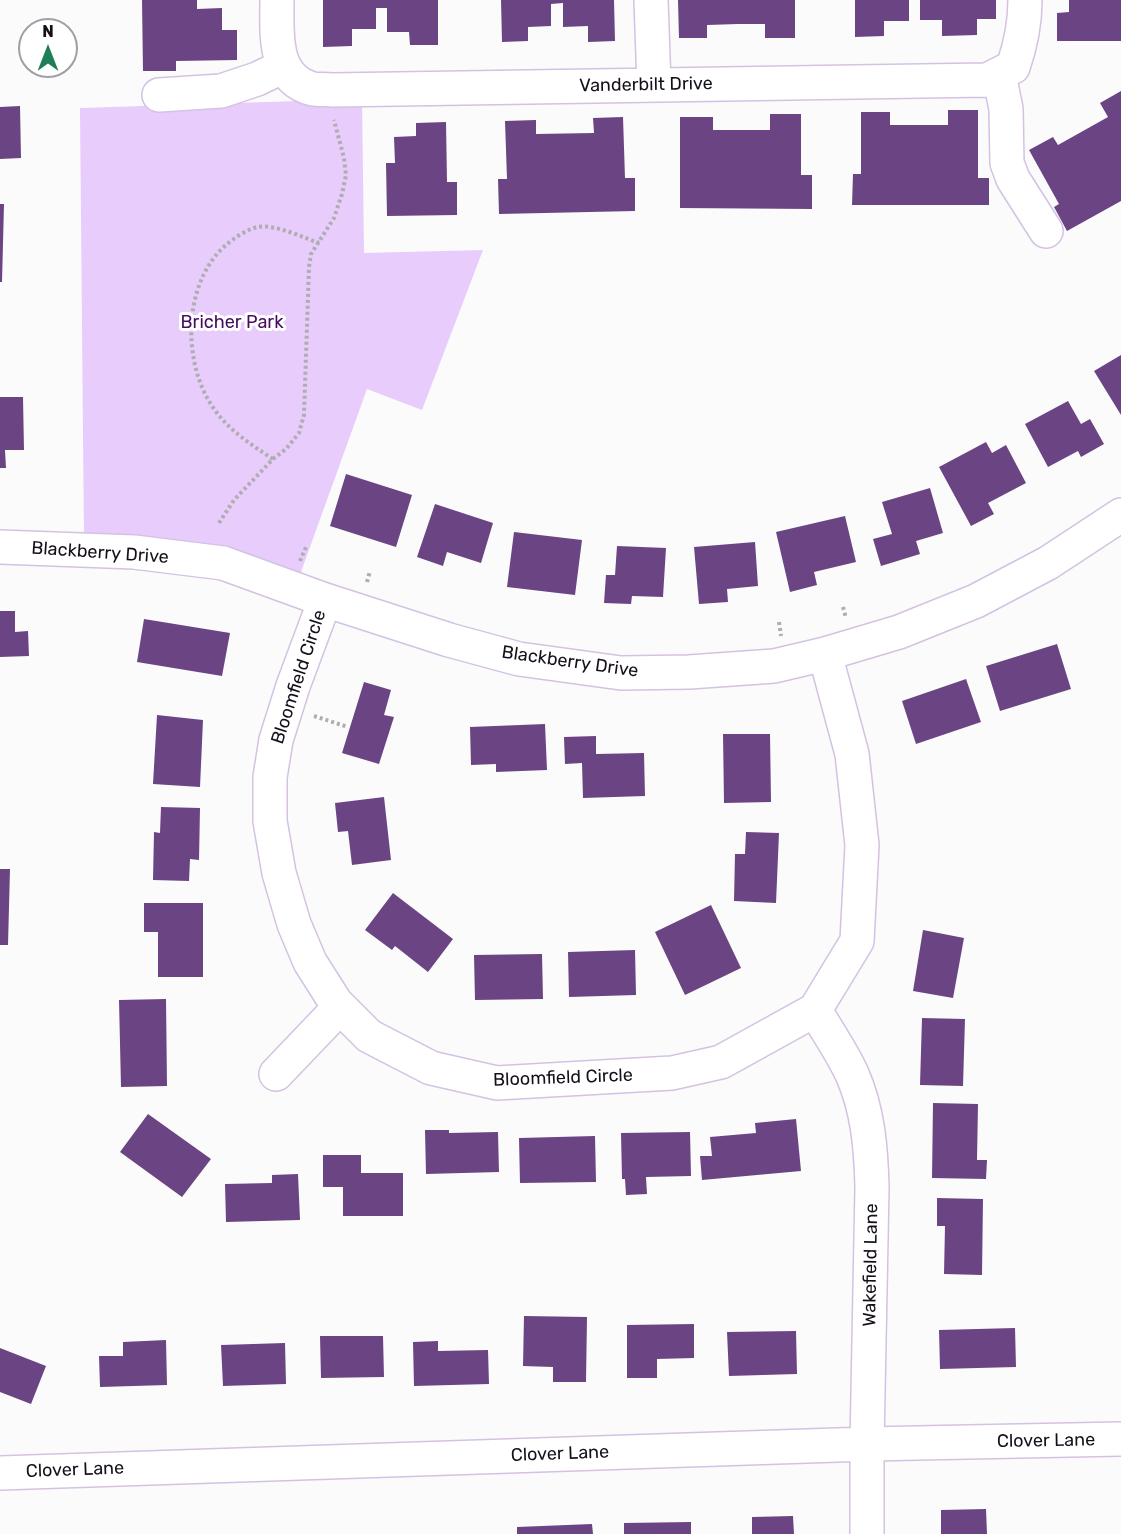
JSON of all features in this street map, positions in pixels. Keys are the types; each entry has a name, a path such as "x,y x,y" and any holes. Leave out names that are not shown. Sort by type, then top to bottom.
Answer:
{"street":[{"path":"159,95 221,91 258,79 284,66 277,45 277,0"},
{"path":"651,0 654,85"},
{"path":"1025,0 1021,45 1013,67 999,74 1006,109 1007,163 1013,178 1046,231"},
{"name":"Vanderbilt Drive","path":"284,66 297,82 314,89 332,90 987,80 999,74"},
{"name":"Blackberry Drive","path":"0,547 134,552 223,563 325,600 450,640 519,659 621,673 689,672 774,666 825,654 899,632 976,601 1048,563 1121,515"},
{"name":"Bloomfield Circle","path":"325,600 292,686 276,740 270,777 270,821 279,873 294,924 310,962 340,1007 369,1036 431,1068 497,1083 672,1073 721,1062 815,1010 857,941 862,845 852,754 825,654"},
{"path":"276,1074 340,1007"},
{"name":"Wakefield Lane","path":"815,1010 851,1073 865,1110 871,1148 867,1534"},
{"name":"Clover Lane","path":"0,1473 867,1444 1121,1439"}],"path":[{"path":"219,523 234,500 273,459 286,449 299,433 304,415 311,254 334,218 346,175 344,158 332,114 332,90"},
{"path":"273,459 225,424 211,405 202,387 194,365 191,340 197,293 204,274 216,253 235,237 258,227 283,229 319,243"},
{"path":"299,563 306,547"},
{"path":"366,586 370,571"},
{"path":"779,622 781,638"},
{"path":"310,714 348,727"}],"green space":[{"name":"Bricher Park","path":"362,99 364,253 483,250 422,410 367,389 297,583 84,541 80,108"}],"building":[{"path":"142,0 197,0 197,9 222,8 222,30 237,30 237,60 176,61 176,71 143,71"},
{"path":"323,0 438,0 438,45 410,45 409,32 387,32 387,8 376,8 376,29 352,29 352,46 323,47"},
{"path":"501,0 614,0 615,41 588,42 588,26 563,27 563,3 551,4 551,26 528,27 528,41 502,42"},
{"path":"678,0 795,0 795,38 765,38 765,24 738,24 707,25 707,38 679,38"},
{"path":"855,0 909,0 909,21 884,21 884,36 855,37"},
{"path":"920,0 996,0 996,19 977,19 977,35 942,36 942,20 920,20"},
{"path":"1069,0 1121,0 1121,41 1057,41 1057,13 1069,12"},
{"path":"1121,91 1121,201 1067,231 1054,207 1059,204 1029,150 1053,137 1058,145 1108,117 1100,103"},
{"path":"20,106 21,158 0,159 0,107"},
{"path":"948,110 978,110 978,178 989,178 989,205 852,205 853,174 861,174 861,112 890,112 890,125 948,125"},
{"path":"770,114 801,114 801,175 812,175 812,209 680,208 680,117 713,117 713,130 770,130"},
{"path":"623,117 625,178 635,178 635,211 499,214 498,179 507,179 505,121 536,120 536,134 594,133 593,118"},
{"path":"446,122 447,182 457,182 457,215 387,216 386,163 395,163 394,137 416,136 416,123"},
{"path":"0,204 4,204 2,282 0,282"},
{"path":"1121,355 1121,415 1094,371"},
{"path":"0,397 23,397 24,450 5,450 6,468 0,468"},
{"path":"1068,401 1081,424 1090,419 1104,444 1081,457 1078,451 1048,467 1025,424"},
{"path":"986,442 992,453 1006,445 1026,483 988,503 994,514 971,526 939,467"},
{"path":"346,474 412,495 396,547 330,526"},
{"path":"930,488 943,533 916,541 920,554 881,566 873,539 892,534 882,502"},
{"path":"435,504 493,523 481,563 447,552 443,566 417,557"},
{"path":"845,516 856,562 814,572 817,585 790,592 776,532"},
{"path":"514,532 582,540 575,595 507,587"},
{"path":"755,542 758,586 727,589 728,602 699,604 694,547"},
{"path":"617,546 666,548 663,597 632,596 631,604 604,603 606,575 615,575"},
{"path":"0,611 15,611 15,632 28,631 29,656 0,657"},
{"path":"144,619 230,633 222,676 137,662"},
{"path":"1057,644 1071,689 1000,711 986,666"},
{"path":"966,679 981,722 916,744 902,701"},
{"path":"364,682 391,690 384,715 394,717 379,764 342,753"},
{"path":"157,715 203,720 200,787 153,784"},
{"path":"545,724 547,770 496,772 496,764 471,765 470,727"},
{"path":"723,734 770,734 771,802 724,803"},
{"path":"596,736 596,754 644,753 645,796 583,798 582,763 565,764 564,737"},
{"path":"384,797 391,860 352,865 348,831 338,832 335,803"},
{"path":"161,807 200,808 199,860 190,859 189,881 153,880 154,832 160,833"},
{"path":"746,832 779,833 776,903 734,901 735,854 745,854"},
{"path":"0,869 10,869 8,945 0,945"},
{"path":"393,893 453,939 428,972 395,946 392,950 365,930"},
{"path":"144,903 203,903 203,977 158,977 158,932 144,932"},
{"path":"711,905 741,968 685,995 655,932"},
{"path":"923,930 964,938 953,998 913,991"},
{"path":"635,950 636,995 569,997 568,952"},
{"path":"542,954 543,999 475,1000 474,955"},
{"path":"166,999 167,1086 121,1087 119,1000"},
{"path":"922,1018 965,1019 963,1086 920,1085"},
{"path":"933,1103 978,1104 977,1160 987,1160 986,1179 932,1178"},
{"path":"148,1114 211,1159 182,1197 120,1152"},
{"path":"796,1119 801,1171 702,1180 700,1156 712,1156 710,1137 756,1133 755,1123"},
{"path":"425,1130 449,1130 449,1133 498,1132 499,1172 426,1174"},
{"path":"690,1132 691,1176 646,1177 647,1194 626,1195 625,1179 622,1179 621,1133"},
{"path":"595,1136 596,1182 520,1183 519,1138"},
{"path":"323,1155 361,1155 361,1173 403,1173 403,1216 343,1216 343,1187 323,1187"},
{"path":"298,1174 300,1220 226,1222 225,1184 272,1183 272,1175"},
{"path":"937,1198 983,1199 982,1275 944,1274 945,1226 937,1226"},
{"path":"524,1316 587,1317 586,1382 553,1382 553,1367 523,1366"},
{"path":"694,1324 694,1358 657,1359 657,1378 627,1378 627,1325"},
{"path":"1015,1328 1016,1367 940,1369 939,1330"},
{"path":"796,1331 797,1374 729,1376 727,1332"},
{"path":"320,1336 383,1336 384,1377 321,1378"},
{"path":"166,1340 167,1385 100,1387 99,1356 123,1356 123,1342"},
{"path":"438,1341 438,1351 488,1350 489,1384 414,1386 413,1342"},
{"path":"285,1343 286,1384 223,1386 221,1345"},
{"path":"0,1348 46,1366 31,1404 0,1392"},
{"path":"986,1509 987,1534 941,1534 941,1510"},
{"path":"793,1516 794,1534 752,1534 752,1517"},
{"path":"691,1522 691,1534 624,1534 624,1523"},
{"path":"592,1524 593,1534 517,1534 517,1527"}]}
